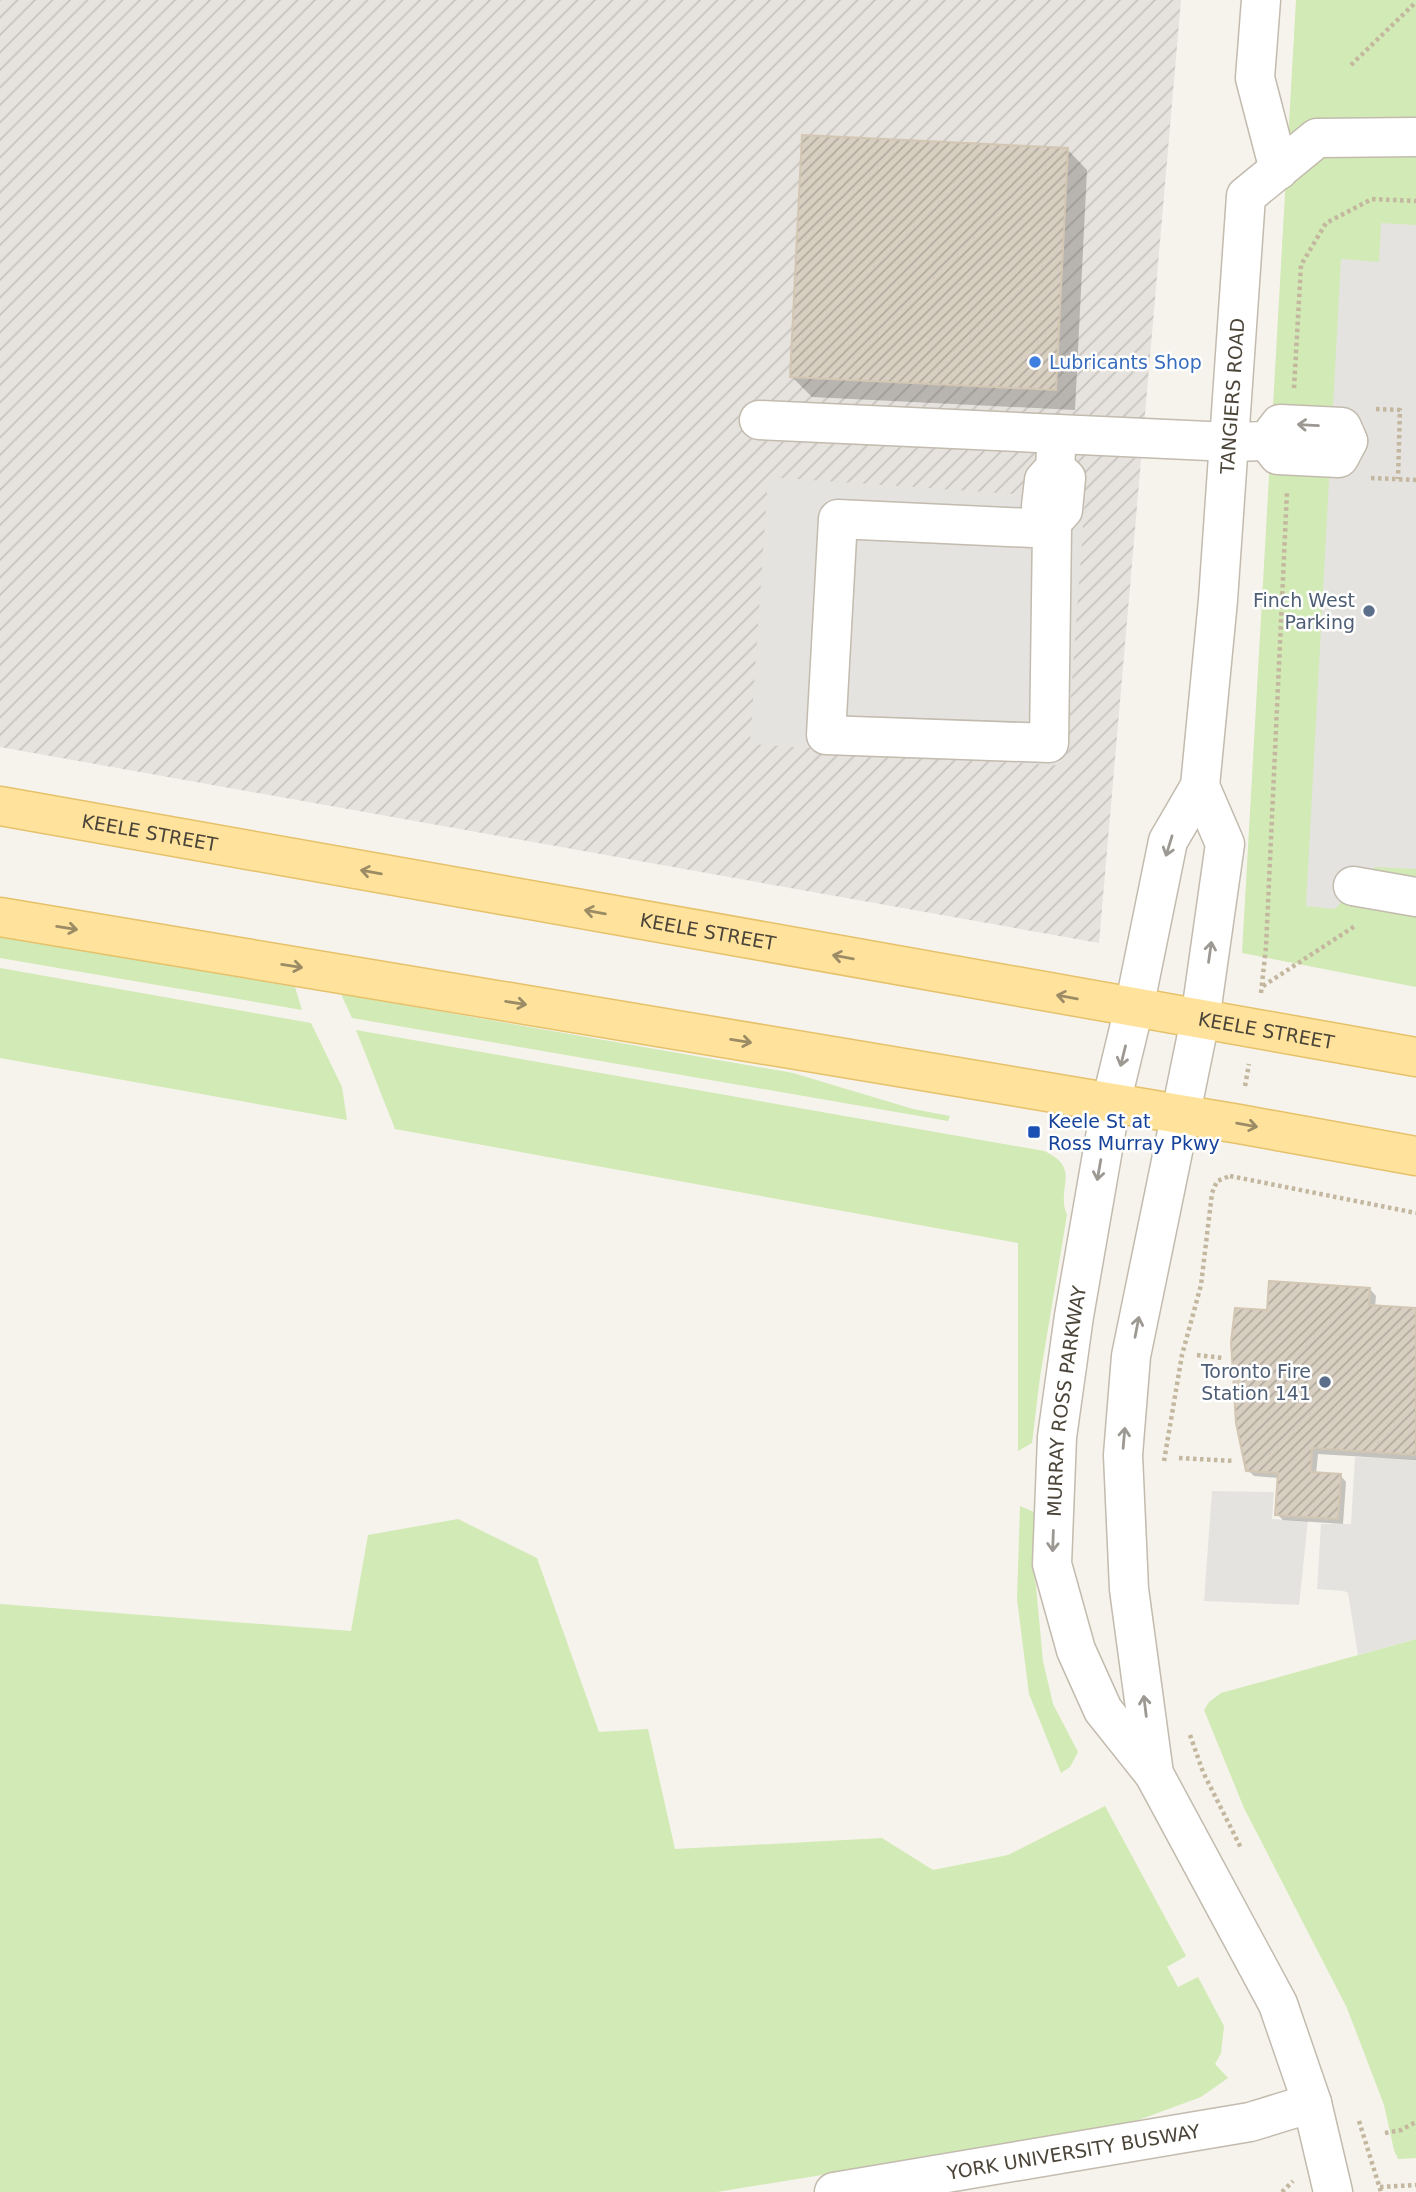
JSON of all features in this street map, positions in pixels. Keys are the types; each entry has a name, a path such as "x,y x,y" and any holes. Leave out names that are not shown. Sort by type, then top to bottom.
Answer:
{"main road":[{"name":"KEELE STREET","path":"0,806 1416,1057"},
{"path":"0,917 1180,1114 1416,1156"}],"street":[{"path":"1261,0 1255,78 1279,170"},
{"name":"TANGIERS ROAD","path":"1134,1008 1168,841 1200,786 1218,600 1246,196 1317,138 1416,136"},
{"path":"759,421 1056,451 1267,440 1278,455 1339,458 1360,442"},
{"path":"1052,525 838,519 826,735 1049,743 1052,525 1041,506 1044,480 1056,451"},
{"name":"TANGIERS ROAD","path":"1200,786 1225,844 1200,1020"},
{"path":"1353,887 1416,897"},
{"name":"MURRAY ROSS PARKWAY","path":"1134,1008 1111,1103 1074,1316 1057,1437 1052,1564 1076,1650 1103,1710 1154,1774 1278,2004 1312,2103 1333,2192"},
{"name":"MURRAY ROSS PARKWAY","path":"1154,1774 1129,1589 1123,1455 1131,1356 1200,1020"},
{"name":"YORK UNIVERSITY BUSWAY","path":"834,2192 1250,2122 1312,2103"}],"path":[{"path":"1351,65 1416,2"},
{"path":"1293,393 1301,265 1326,223 1372,200 1416,201"},
{"path":"1262,987 1288,478"},
{"path":"1163,1469 1182,1354 1201,1285 1212,1193 1217,1181 1230,1176 1416,1213"},
{"path":"1197,1355 1223,1357"},
{"path":"1180,1458 1234,1461"},
{"path":"1190,1734 1202,1772 1246,1858"},
{"path":"1357,2116 1380,2190 1416,2185"},
{"path":"1385,2133 1401,2130 1416,2122"}],"shaded area":[{"path":"0,0 1181,0 1099,943 0,747"},
{"name":"Finch West Parking","path":"1381,223 1416,225 1416,869 1375,867 1335,909 1306,906 1341,259 1379,262"},
{"path":"768,477 1085,499 1066,766 750,744"},
{"path":"1355,1457 1416,1459 1416,1639 1358,1655 1348,1593 1317,1589 1321,1524 1351,1524"},
{"path":"1212,1491 1274,1492 1272,1519 1308,1521 1299,1605 1204,1601"}],"green space":[{"path":"1296,0 1416,0 1416,987 1242,953"},
{"path":"0,935 295,987 302,1010 0,958"},
{"path":"0,968 311,1023 342,1087 347,1120 0,1058"},
{"path":"341,994 793,1073 913,1109 950,1116 948,1121 352,1018"},
{"path":"356,1030 1044,1151 1056,1158 1065,1172 1064,1205 1067,1215 1040,1377 1032,1443 1018,1451 1018,1243 395,1129"},
{"path":"1020,1506 1034,1512 1035,1576 1043,1661 1053,1704 1078,1752 1070,1767 1061,1773 1029,1694 1017,1599"},
{"path":"458,1519 537,1558 599,1732 648,1729 675,1849 882,1838 933,1870 1008,1855 1105,1806 1186,1956 1167,1967 1178,1987 1198,1977 1224,2026 1221,2053 1215,2064 1228,2078 1201,2097 1122,2126 717,2192 0,2192 0,1604 351,1631 368,1535"},
{"path":"1416,1639 1416,2158 1398,2159 1384,2105 1347,2008 1244,1808 1204,1710 1209,1702 1221,1693"}],"building":[{"path":"802,135 1068,148 1056,390 790,377"},
{"name":"Toronto Fire Station 141","path":"1269,1281 1370,1288 1369,1305 1416,1308 1416,1455 1312,1448 1311,1472 1341,1474 1338,1519 1275,1515 1278,1473 1246,1471 1236,1423 1231,1342 1235,1308 1267,1310"}],"place":[{"name":"Lubricants Shop","path":"1035,362"},
{"name":"Finch West Parking","path":"1369,611"},
{"name":"Keele St at Ross Murray Pkwy","path":"1034,1132"},
{"name":"Toronto Fire Station 141","path":"1325,1382"}]}
